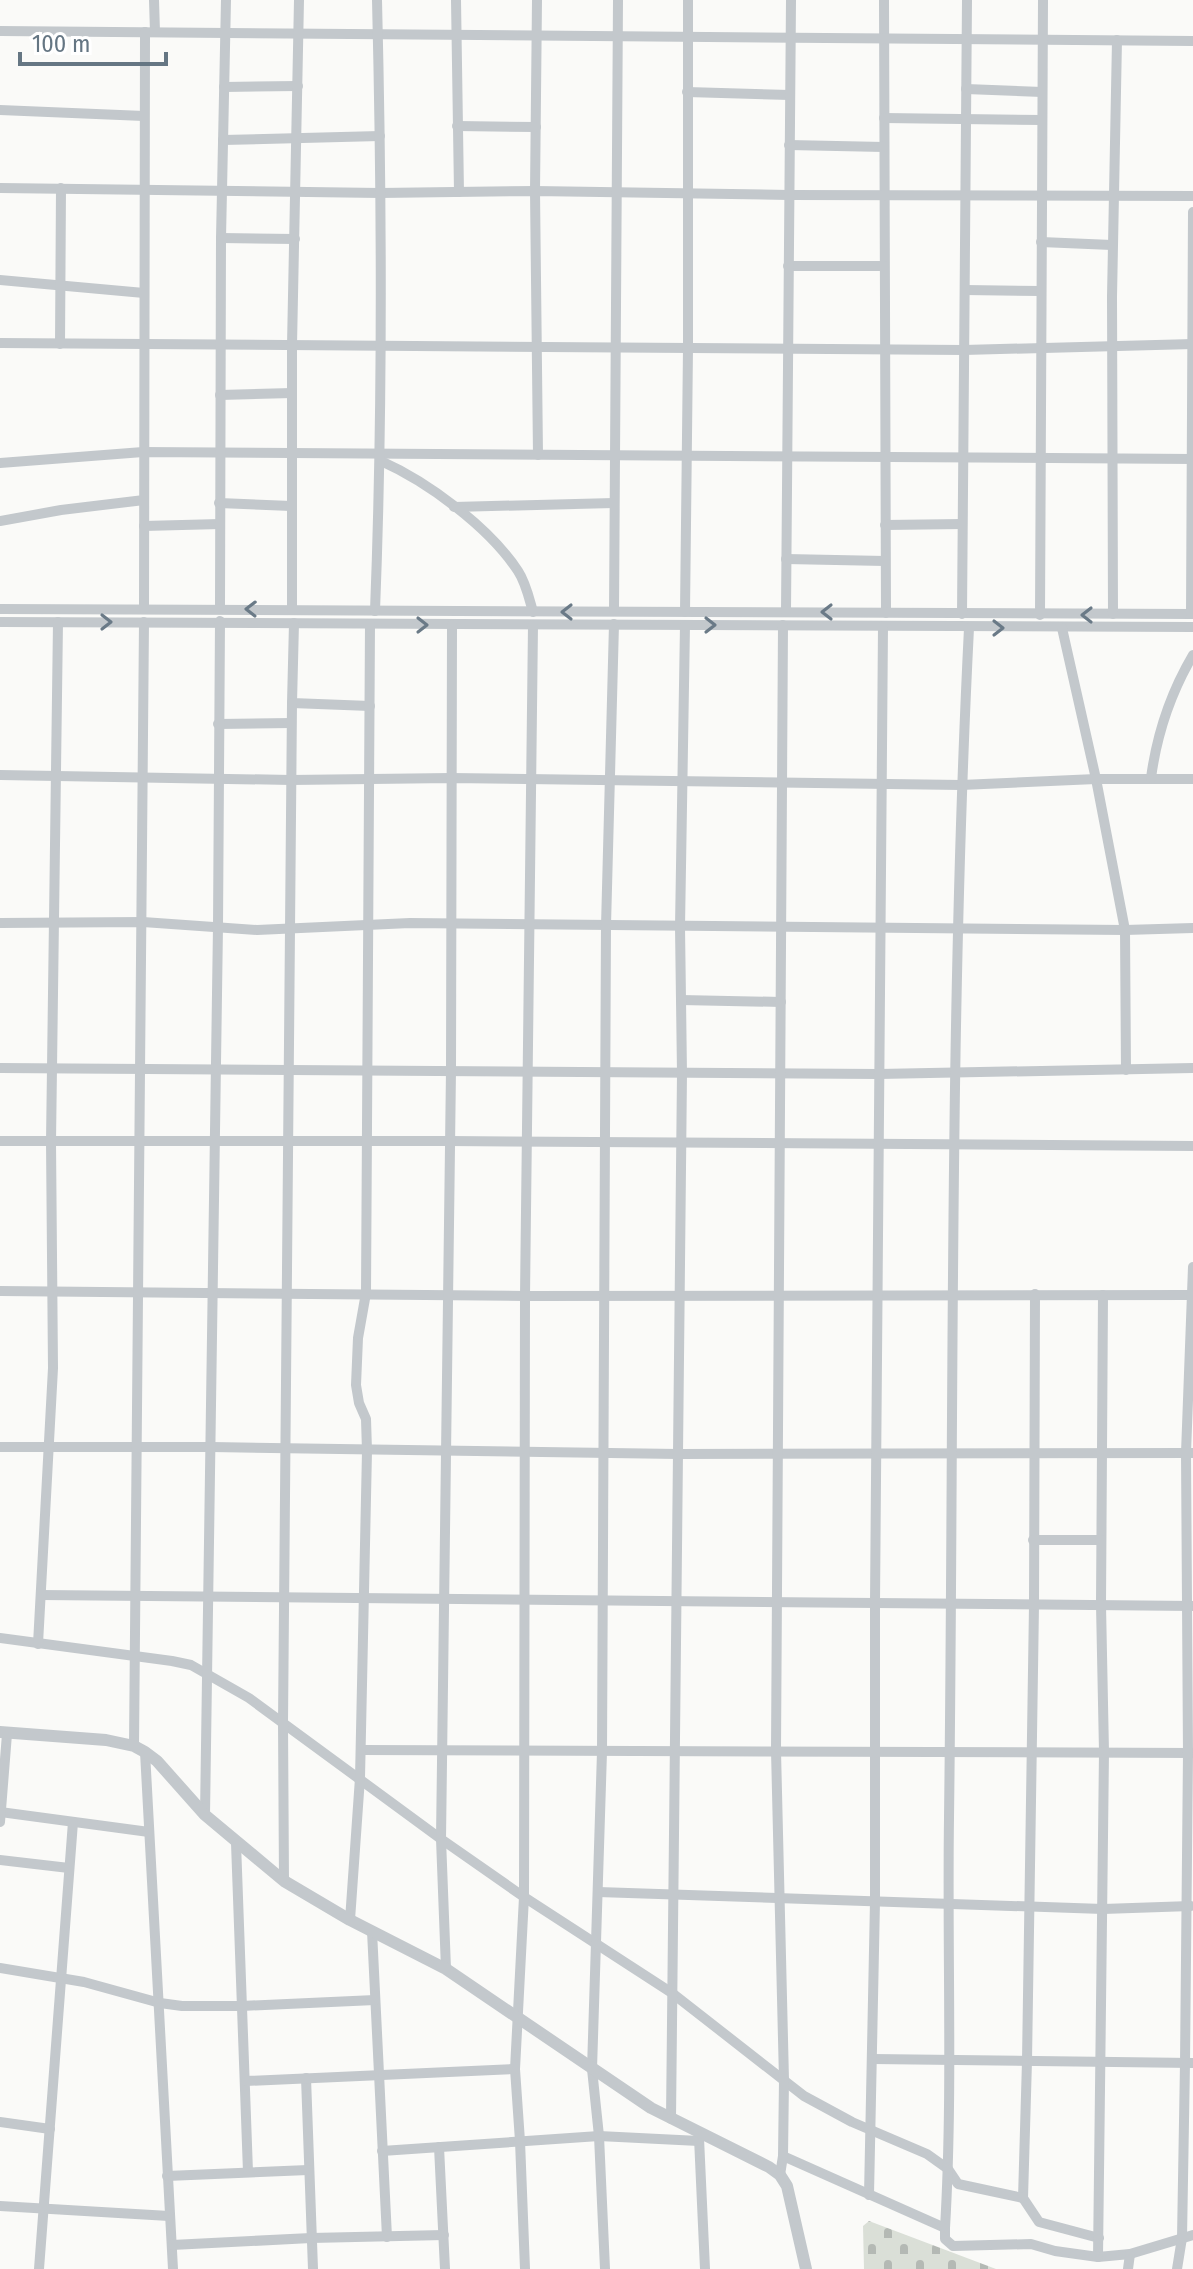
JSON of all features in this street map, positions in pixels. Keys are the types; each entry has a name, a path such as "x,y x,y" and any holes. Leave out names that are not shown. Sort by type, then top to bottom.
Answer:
{"street":[{"path":"144,609 144,116 154,0"},
{"path":"220,608 221,238 226,0"},
{"path":"292,609 292,345 299,0"},
{"path":"375,611 381,458 377,0"},
{"path":"456,0 459,192"},
{"path":"537,0 535,191 538,455"},
{"path":"614,611 618,0"},
{"path":"685,612 688,0"},
{"path":"786,612 791,0"},
{"path":"884,0 886,613"},
{"path":"962,614 967,0"},
{"path":"1040,615 1043,0"},
{"path":"0,31 1193,41"},
{"path":"1113,614 1112,245 1117,40"},
{"path":"224,87 298,86"},
{"path":"966,89 1042,92"},
{"path":"687,92 790,95"},
{"path":"0,110 144,116"},
{"path":"884,118 1042,120"},
{"path":"457,126 536,127"},
{"path":"223,140 380,136"},
{"path":"789,145 884,147"},
{"path":"0,188 380,193 535,191 1193,196"},
{"path":"60,344 61,188"},
{"path":"0,609 1192,614 1193,212"},
{"path":"221,238 295,239"},
{"path":"1041,242 1112,245"},
{"path":"788,266 884,266"},
{"path":"0,280 144,293"},
{"path":"965,290 1040,291"},
{"path":"0,343 884,350 1192,344"},
{"path":"220,395 292,393"},
{"path":"0,463 143,452 381,458 614,454 1192,459"},
{"path":"381,458 454,507 496,544 518,571 533,612"},
{"path":"0,521 144,500"},
{"path":"219,503 291,506"},
{"path":"454,507 614,503"},
{"path":"144,526 220,524"},
{"path":"885,525 962,524"},
{"path":"786,559 885,561"},
{"path":"205,1815 220,621"},
{"path":"0,622 1193,627"},
{"path":"38,1644 53,1368 51,1142 58,622"},
{"path":"144,622 135,1654 160,2003 173,2269"},
{"path":"284,1881 288,929 294,623"},
{"path":"350,1920 360,1778 367,1451 366,1419 356,1385 358,1338 366,1293 370,624"},
{"path":"605,2269 599,2136 592,2069 602,1752 606,926 614,624"},
{"path":"446,1969 441,1839 451,1070 452,625"},
{"path":"525,2269 515,2069 524,1897 525,1296 533,625"},
{"path":"671,2119 685,625"},
{"path":"780,2175 784,2080 776,1751 783,625"},
{"path":"869,2195 875,1901 883,626"},
{"path":"969,628 953,1074 949,2059 945,2239 953,2246 1031,2244 1098,2257 1130,2254 1187,2237"},
{"path":"1062,628 1096,779 1125,930 1126,1070"},
{"path":"1151,778 1162,721 1179,679 1193,655"},
{"path":"292,703 370,706"},
{"path":"218,724 291,723"},
{"path":"0,775 961,785 1096,779 1193,779"},
{"path":"0,923 143,922 257,930 452,923 680,927 1193,928"},
{"path":"681,1000 781,1002"},
{"path":"0,1068 879,1074 1193,1068"},
{"path":"0,1141 1193,1146"},
{"path":"1177,2269 1187,2237 1193,1267"},
{"path":"0,1291 525,1296 1192,1295"},
{"path":"1035,1294 1034,1605 1023,2198 1039,2222 1099,2238"},
{"path":"1098,2257 1104,1752 1101,1605 1103,1295"},
{"path":"0,1447 678,1454 1190,1453"},
{"path":"1033,1540 1101,1540"},
{"path":"41,1595 1190,1606"},
{"path":"0,1638 135,1654 191,1665 249,1698 524,1897 672,1993 816,2104 914,2147 948,2169 958,2184 1023,2198"},
{"path":"0,1822 4,1733 106,1740 140,1749 157,1761 205,1815 284,1881 350,1920 446,1969 592,2069 699,2136 769,2167 780,2175 787,2186 806,2269"},
{"path":"361,1750 1191,1753"},
{"path":"0,1812 149,1832"},
{"path":"39,2269 73,1822"},
{"path":"236,1843 248,2172"},
{"path":"0,1860 69,1868"},
{"path":"598,1892 1103,1909 1190,1906"},
{"path":"372,1931 387,2237"},
{"path":"0,1968 128,1992 160,2003 242,2006 375,2000"},
{"path":"873,2059 1189,2063"},
{"path":"246,2081 515,2069"},
{"path":"306,2078 313,2269"},
{"path":"0,2122 50,2129"},
{"path":"382,2151 599,2136 699,2136"},
{"path":"699,2136 705,2269"},
{"path":"439,2147 445,2269"},
{"path":"783,2156 945,2228"},
{"path":"167,2176 308,2170"},
{"path":"0,2206 169,2216"},
{"path":"172,2245 444,2235"},
{"path":"1128,2269 1130,2254"}],"green space":[{"path":"869,2221 996,2269 864,2269 863,2226"}]}
